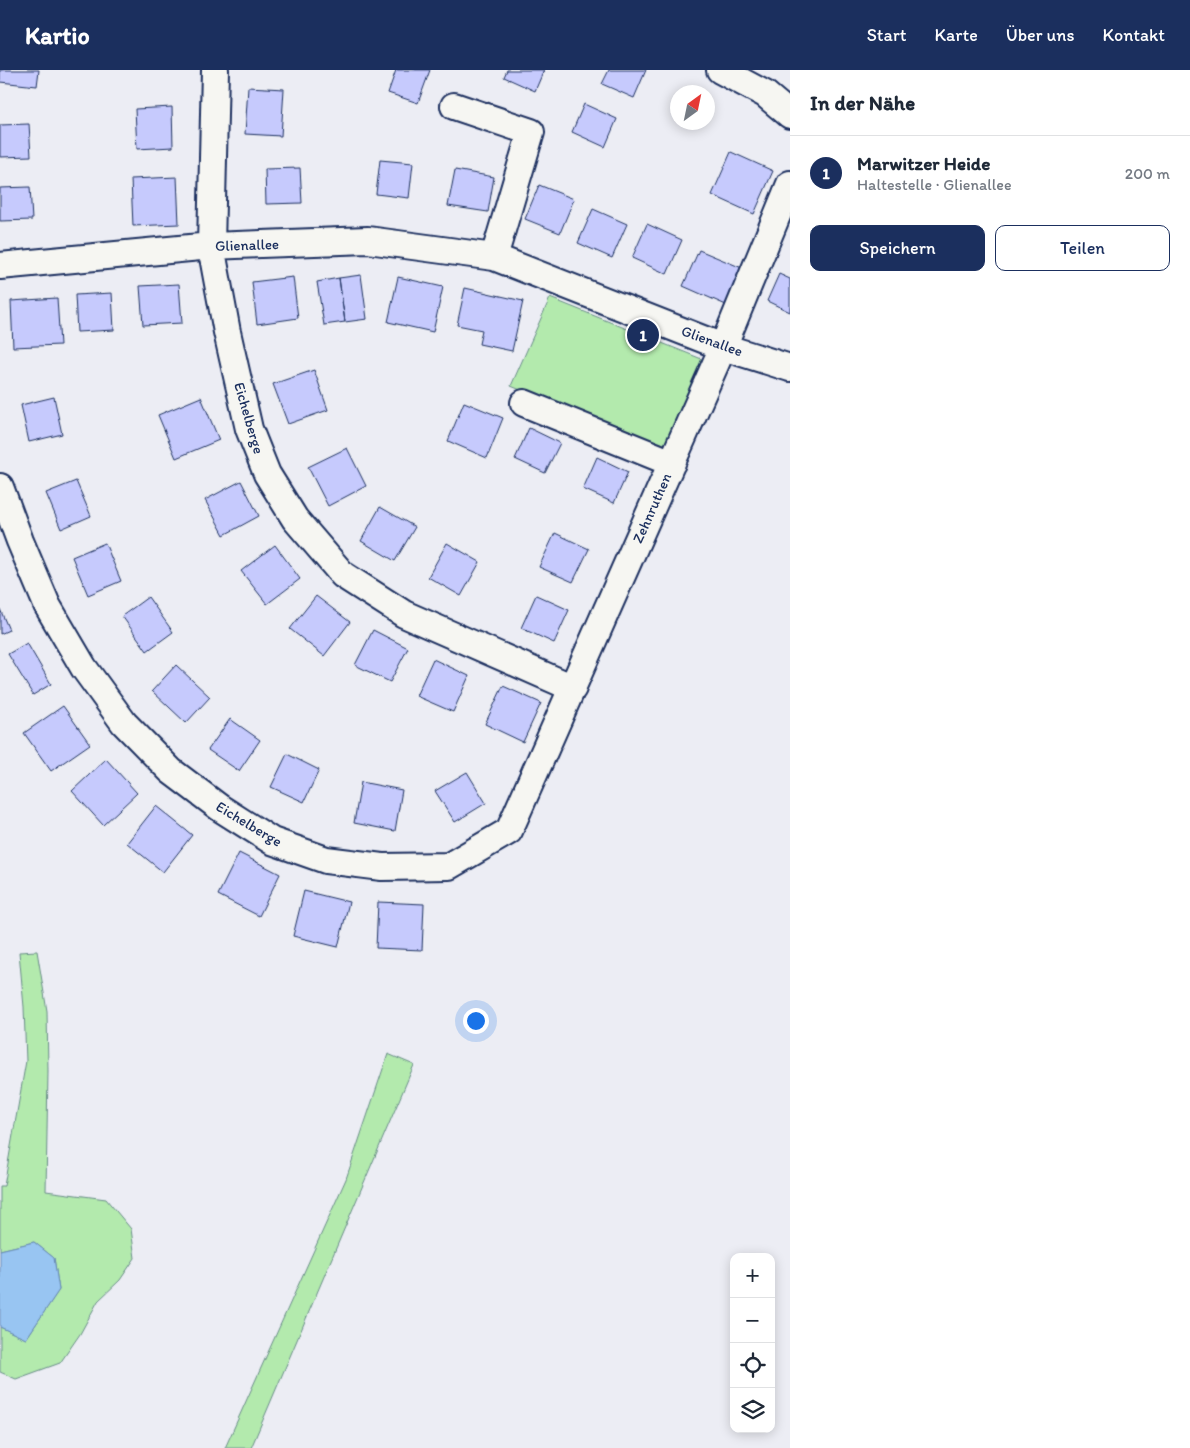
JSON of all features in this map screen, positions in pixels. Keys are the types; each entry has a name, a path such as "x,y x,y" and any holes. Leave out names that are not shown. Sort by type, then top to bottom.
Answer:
{"street":[{"name":"Eichelberge","path":"215,70 211,246 227,332 249,429 267,474 295,519 343,575 404,614 572,688"},
{"path":"720,70 764,94 790,115"},
{"path":"454,106 531,132 494,257"},
{"name":"Zehnruthen","path":"509,830 723,347 790,184"},
{"name":"Glienallee","path":"0,266 211,246 368,240 494,257 723,347 790,368"},
{"path":"524,403 672,463"},
{"name":"Eichelberge","path":"0,487 47,605 84,668 124,723 172,771 220,808 272,841 326,860 382,867 449,866 509,830"}],"green space":[{"path":"550,298 724,368 683,458 511,386"},
{"path":"37,951 47,1011 46,1191 106,1199 131,1229 135,1258 120,1280 98,1301 80,1334 60,1363 16,1379 0,1372 0,1327 26,1339 59,1290 54,1258 34,1242 0,1250 0,1186 4,1186 26,1061 19,952"},
{"path":"388,1054 414,1065 251,1448 225,1448 346,1179"}],"water":[{"path":"34,1242 54,1258 59,1290 26,1339 0,1327 0,1250"}],"building":[{"path":"0,70 39,70 37,86 0,82"},
{"path":"396,70 430,70 418,103 388,93"},
{"path":"507,70 544,70 535,91 504,77"},
{"path":"609,70 646,70 634,98 602,84"},
{"path":"248,87 284,89 281,136 245,134"},
{"path":"584,104 617,119 605,147 572,132"},
{"path":"172,107 173,147 137,149 135,109"},
{"path":"29,124 31,156 0,157 0,125"},
{"path":"731,152 773,171 754,214 712,195"},
{"path":"380,160 413,163 409,198 376,194"},
{"path":"300,168 302,203 266,204 265,169"},
{"path":"455,170 494,177 488,212 448,206"},
{"path":"177,177 179,224 133,226 131,179"},
{"path":"539,185 574,199 560,233 525,219"},
{"path":"30,187 32,220 0,221 0,188"},
{"path":"593,209 627,224 612,258 578,243"},
{"path":"647,224 682,240 667,274 632,258"},
{"path":"699,250 742,268 726,305 683,286"},
{"path":"779,274 790,279 790,312 767,301"},
{"path":"361,275 367,319 345,322 339,278"},
{"path":"293,277 298,318 257,324 252,282"},
{"path":"398,277 443,287 433,332 388,322"},
{"path":"339,278 345,322 324,325 317,282"},
{"path":"179,284 182,323 143,325 140,286"},
{"path":"465,288 523,301 512,351 479,344 482,330 457,325"},
{"path":"112,293 114,330 77,332 75,295"},
{"path":"57,298 60,345 13,347 11,301"},
{"path":"314,370 328,410 288,424 273,384"},
{"path":"54,397 62,434 29,442 21,405"},
{"path":"201,397 219,440 176,458 158,415"},
{"path":"464,402 503,418 487,458 448,441"},
{"path":"529,428 560,443 545,473 515,459"},
{"path":"347,448 366,486 328,506 308,467"},
{"path":"597,457 628,472 614,503 583,489"},
{"path":"76,481 91,516 61,529 46,493"},
{"path":"241,481 259,516 224,535 205,500"},
{"path":"380,507 415,527 395,561 361,541"},
{"path":"555,533 589,549 573,582 539,567"},
{"path":"105,543 121,581 88,595 72,557"},
{"path":"447,543 480,562 461,596 428,577"},
{"path":"275,545 300,579 267,604 241,571"},
{"path":"536,595 569,610 554,643 521,628"},
{"path":"316,596 350,622 324,656 290,629"},
{"path":"148,597 173,632 147,651 122,616"},
{"path":"0,609 9,630 0,634"},
{"path":"373,630 408,648 390,682 355,665"},
{"path":"27,643 51,684 33,695 8,654"},
{"path":"433,659 469,676 453,712 416,696"},
{"path":"176,665 210,697 186,723 152,691"},
{"path":"503,686 541,703 523,742 485,724"},
{"path":"63,706 90,744 51,771 24,733"},
{"path":"230,719 260,740 239,771 208,750"},
{"path":"287,754 319,770 304,802 271,787"},
{"path":"106,759 137,793 103,825 72,791"},
{"path":"467,772 486,803 455,822 435,791"},
{"path":"361,782 402,790 395,831 354,823"},
{"path":"156,806 192,835 163,872 127,843"},
{"path":"239,853 280,874 259,916 218,895"},
{"path":"304,891 349,902 338,947 293,936"},
{"path":"378,902 424,904 422,950 376,948"}],"place":[{"name":"Marwitzer Heide","path":"643,335"}]}
